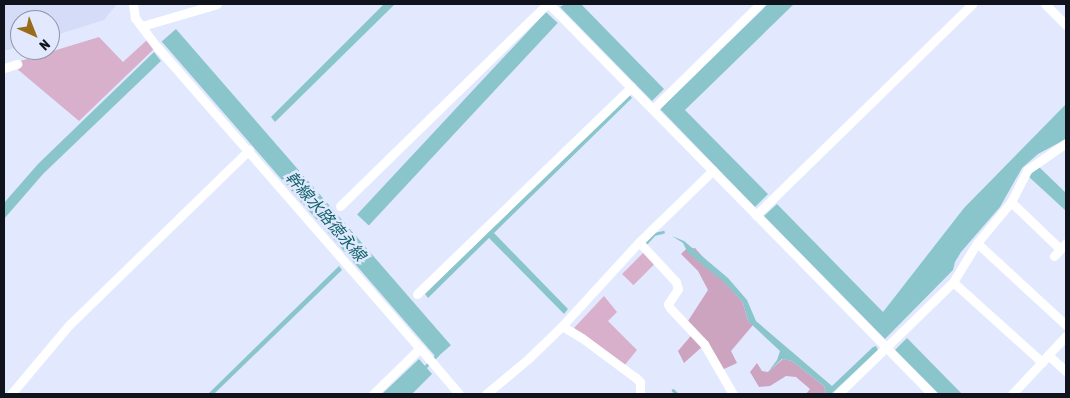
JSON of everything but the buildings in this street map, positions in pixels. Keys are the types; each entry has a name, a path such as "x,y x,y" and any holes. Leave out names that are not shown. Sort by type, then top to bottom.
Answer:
{"street":[{"path":"134,4 135,18 459,394"},
{"path":"142,26 217,4"},
{"path":"340,206 548,4 932,394"},
{"path":"653,109 760,4"},
{"path":"756,215 972,4"},
{"path":"1045,4 1066,25"},
{"path":"4,68 18,64"},
{"path":"417,294 631,87"},
{"path":"838,394 953,282 977,242 1011,202 1029,168 1066,145"},
{"path":"10,394 70,324 249,150"},
{"path":"486,394 529,358 562,326 639,242 713,170"},
{"path":"1011,202 1060,249"},
{"path":"639,242 676,282 678,289 668,304 670,308 704,344 733,394"},
{"path":"977,242 1066,325"},
{"path":"953,282 1045,359 1066,371"},
{"path":"562,326 582,338 636,378 640,382 640,394"},
{"path":"1018,392 1066,336"},
{"path":"373,394 423,352"}],"shaded area":[{"path":"4,4 117,4 104,20 60,34 60,10 10,10 10,49 4,51"},
{"path":"99,37 123,62 147,40 154,49 79,121 16,68 17,62 24,60 60,60 60,49"},
{"path":"695,248 743,303 748,321 753,325 731,351 737,363 722,370 703,346 684,363 678,351 695,331 688,321 708,290 698,271 681,254 686,249"},
{"path":"644,252 655,263 633,285 622,274"},
{"path":"604,296 617,312 608,321 637,350 624,366 574,328"},
{"path":"783,359 792,361 824,386 826,392 823,394 806,394 810,389 796,377 786,376 770,386 759,387 750,372 757,363 762,371 768,372"}],"water":[{"path":"384,4 395,4 275,122 271,117"},
{"path":"565,4 581,4 664,89 652,101 560,7"},
{"path":"768,4 794,4 685,110 768,194 755,207 660,109"},
{"path":"546,12 558,23 369,225 357,215"},
{"path":"176,29 451,345 437,358 162,41"},
{"path":"154,52 161,61 43,174 4,219 4,203 38,164"},
{"path":"629,94 632,98 494,233 568,309 564,314 489,238 428,298 425,294"},
{"path":"1066,104 1066,139 1038,154 1022,168 1000,207 961,252 953,270 885,339 764,216 777,204 883,312 964,208"},
{"path":"1038,166 1066,193 1066,211 1028,176"},
{"path":"672,236 684,241 728,278 747,300 756,321 832,386 873,347 876,346 878,350 831,394 823,394 826,392 824,386 792,361 782,359 768,372 777,360 780,351 748,321 743,303 725,283 688,253 683,243"},
{"path":"339,266 342,270 214,394 208,394"},
{"path":"907,338 962,394 939,394 895,350"},
{"path":"419,359 432,374 412,394 382,394"}],"waterway":[{"path":"645,244 654,234 663,232"},
{"name":"幹線水路徳永線","path":"423,369 437,355"},
{"path":"673,390 677,394"}]}
